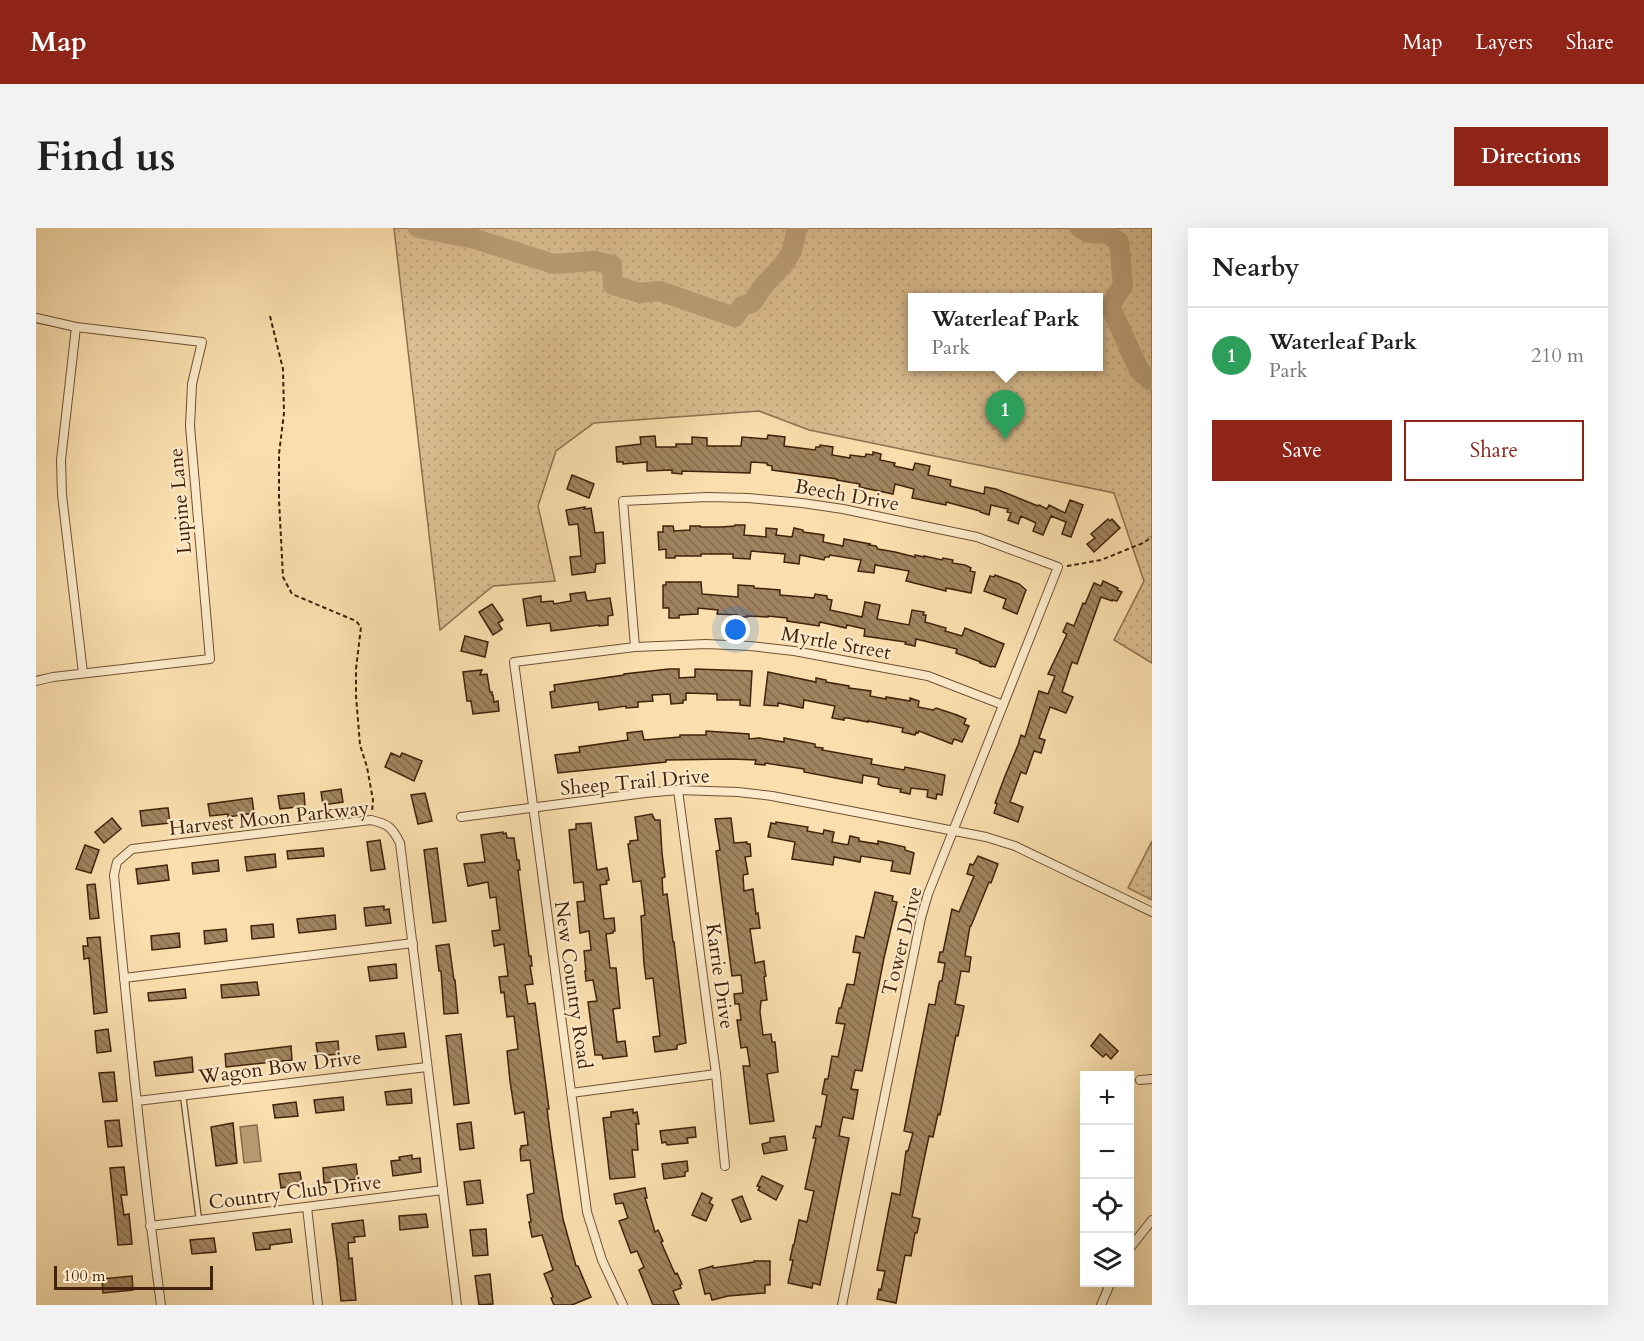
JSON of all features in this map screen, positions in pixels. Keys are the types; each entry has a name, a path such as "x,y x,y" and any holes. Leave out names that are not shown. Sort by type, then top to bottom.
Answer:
{"street":[{"path":"36,318 76,327 61,460 62,495 83,673 53,676 36,681"},
{"name":"Lupine Lane","path":"76,327 202,342 192,384 190,426 210,659 83,673"},
{"name":"Beech Drive","path":"635,647 623,501 707,497 748,498 812,505 977,537 1058,567"},
{"name":"Tower Drive","path":"842,1305 921,918 928,894 1058,567"},
{"name":"Myrtle Street","path":"514,663 635,647 706,644 750,646 794,651 928,676 1003,705"},
{"name":"New Country Road","path":"514,663 589,1220 602,1260 623,1305"},
{"name":"Sheep Trail Drive","path":"460,817 678,790 738,792 772,796 986,837 1015,846 1152,912"},
{"name":"Karrie Drive","path":"678,790 716,1074 725,1166"},
{"name":"Harvest Moon Parkway","path":"161,1305 150,1226 124,978 114,875 117,862 132,849 371,820 386,824 396,834 400,843 457,1305"},
{"path":"124,978 413,943"},
{"name":"Wagon Bow Drive","path":"137,1101 427,1067"},
{"path":"571,1093 716,1074"},
{"path":"1140,1080 1152,1079"},
{"name":"Country Club Drive","path":"150,1226 443,1190"},
{"path":"307,1207 318,1305"},
{"path":"1134,1243 1152,1220"},
{"path":"1101,1305 1109,1287"}],"lane":[{"path":"183,1095 198,1220"}],"path":[{"path":"270,316 283,369 284,413 279,454 279,500 283,577 292,594 356,621 361,627 356,669 356,696 360,745 367,766 373,800 371,820"},
{"path":"1058,567 1101,560 1152,537"}],"shaded area":[{"path":"394,228 1152,228 1152,663 1114,640 1144,581 1114,493 809,430 759,411 594,423 556,451 538,506 555,581 493,586 440,630"},
{"path":"1152,841 1152,900 1128,888"},
{"path":"257,1125 261,1161 244,1163 240,1127"}],"building":[{"path":"768,435 785,437 784,446 815,450 820,445 833,447 832,455 850,458 850,455 865,457 866,454 873,455 873,452 881,454 880,460 913,470 915,463 930,466 928,475 951,480 950,486 984,494 985,487 996,489 1047,509 1049,505 1065,513 1070,500 1083,505 1071,537 1062,534 1066,522 1051,516 1043,535 1033,531 1036,523 1021,516 1018,524 1008,520 1011,513 1007,512 1008,509 991,505 989,515 946,502 946,505 912,498 914,489 895,484 893,494 859,487 860,484 837,479 772,470 772,466 767,463 751,462 750,473 682,471 682,474 672,473 672,470 647,471 647,462 623,464 623,462 617,462 616,447 641,444 640,437 655,436 656,447 692,444 692,437 707,438 707,446 741,446 742,437 767,439"},
{"path":"572,475 594,484 589,498 567,489"},
{"path":"585,507 584,509 591,508 595,533 603,532 605,563 596,564 595,572 572,575 570,557 581,556 578,524 569,525 566,510"},
{"path":"1108,519 1110,521 1112,519 1120,528 1094,552 1087,544 1095,538 1091,534"},
{"path":"745,525 744,535 766,537 766,528 777,529 776,535 792,537 794,528 803,530 803,532 824,535 823,542 843,546 844,539 915,557 915,555 953,560 952,563 965,565 971,568 970,571 975,572 971,593 946,588 946,591 906,581 909,571 875,565 874,573 858,571 861,560 830,555 824,560 800,555 799,564 784,562 785,554 751,551 750,559 733,558 733,554 701,554 701,556 666,558 666,549 659,550 658,532 663,532 663,526 673,526 674,531 690,530 690,526"},
{"path":"995,575 1019,584 1026,590 1017,614 1003,608 1006,599 984,591 990,576"},
{"path":"1103,581 1122,592 1117,601 1101,597 1077,664 1072,662 1062,692 1073,697 1066,713 1050,707 1039,738 1045,740 1041,753 1034,751 1026,774 1021,772 1010,802 1023,807 1018,822 994,813 997,804 995,803 1021,735 1025,737 1039,691 1048,694 1055,676 1048,674 1067,634 1063,632 1067,623 1074,626 1094,583 1101,586"},
{"path":"666,582 701,582 702,594 738,597 738,585 780,590 780,595 814,598 815,594 827,596 827,599 832,600 830,610 862,617 865,602 880,605 877,619 909,625 912,610 924,612 925,622 946,628 945,631 962,636 965,628 1004,644 995,667 991,667 956,653 957,649 916,639 915,646 905,644 906,642 864,636 865,629 847,625 846,628 820,622 819,626 768,616 738,617 738,615 717,614 718,610 698,608 698,614 669,618 669,608 663,608 663,585 666,585"},
{"path":"585,592 587,601 610,598 613,615 608,616 608,625 551,631 550,623 527,626 523,599 541,596 541,602 553,601 554,604 571,601 570,594"},
{"path":"492,604 503,620 498,623 502,629 493,635 479,612"},
{"path":"465,636 488,642 485,657 461,651"},
{"path":"679,669 679,678 695,677 695,669 752,671 750,706 740,705 740,700 717,700 717,694 686,693 686,700 683,700 683,703 671,704 670,694 652,695 653,701 638,702 638,707 626,708 626,706 599,710 598,702 552,708 550,692 555,691 554,685"},
{"path":"482,670 480,675 487,674 490,692 492,692 494,702 498,701 499,711 473,714 471,701 467,701 463,672"},
{"path":"768,672 816,682 816,678 826,680 826,682 849,686 849,688 871,691 870,696 886,699 886,697 910,701 910,698 919,701 918,707 933,710 936,708 966,719 964,724 969,726 962,742 954,739 952,744 919,731 915,735 902,732 903,728 848,718 844,720 832,718 835,706 804,700 803,708 778,703 778,706 764,705"},
{"path":"642,731 644,740 680,737 680,735 706,735 706,731 749,734 749,739 759,738 784,742 784,738 815,744 815,747 823,748 822,750 872,759 871,764 904,770 905,767 945,775 942,795 937,794 936,799 927,797 928,790 911,788 910,794 900,792 901,789 878,784 879,778 863,775 862,783 804,772 804,769 765,763 765,765 755,764 756,760 666,760 666,762 558,773 555,755 580,752 579,747 628,740 627,733"},
{"path":"391,753 400,757 402,753 422,761 414,781 385,767"},
{"path":"341,789 343,802 323,805 321,792"},
{"path":"304,793 305,806 280,809 278,796"},
{"path":"425,793 432,821 418,824 411,795"},
{"path":"252,798 254,813 228,817 228,814 210,816 208,804"},
{"path":"168,808 170,823 142,826 140,811"},
{"path":"652,814 655,820 660,820 665,877 662,878 663,895 667,894 686,1043 677,1045 677,1049 655,1052 653,1037 660,1036 653,978 646,979 644,964 641,916 645,915 641,881 633,882 628,844 630,841 638,840 635,817"},
{"path":"112,818 121,829 104,843 95,832"},
{"path":"731,818 734,843 747,842 750,844 751,856 745,857 748,874 743,875 744,891 753,889 756,914 758,913 760,928 750,929 755,963 764,961 766,976 764,977 767,1000 761,1001 760,1012 763,1035 771,1034 772,1042 775,1042 778,1072 767,1074 774,1121 750,1124 743,1066 750,1066 747,1047 741,1048 737,1020 741,1020 739,1004 735,1004 734,994 743,993 741,975 732,976 716,851 720,850 715,819"},
{"path":"776,822 808,827 807,831 823,834 824,830 834,832 832,842 848,845 850,836 859,838 859,841 878,844 878,841 905,847 905,850 914,853 910,874 891,871 893,861 861,856 860,862 834,857 833,865 792,859 795,842 768,837 771,823 776,824"},
{"path":"591,823 597,870 607,868 609,880 606,881 607,884 600,885 604,919 614,918 615,931 606,934 610,968 616,968 620,1008 613,1009 617,1042 625,1041 627,1056 603,1059 602,1055 595,1055 588,1002 597,1001 593,980 586,981 584,951 591,950 589,931 580,933 577,902 585,901 583,882 574,883 569,830 576,829 576,824"},
{"path":"503,832 503,834 506,833 507,838 514,838 517,860 519,860 520,870 518,870 533,984 525,985 528,1004 535,1003 563,1219 576,1266 578,1266 591,1297 572,1305 554,1305 544,1274 553,1270 542,1235 532,1237 529,1222 531,1222 527,1195 534,1193 530,1160 521,1161 521,1146 528,1145 524,1112 515,1114 510,1081 507,1051 518,1049 514,1016 507,1017 504,992 501,993 499,977 508,976 504,944 494,946 492,931 500,930 496,897 490,898 488,882 468,886 464,864 485,862 481,835"},
{"path":"380,840 385,869 371,871 367,842"},
{"path":"85,845 99,850 91,873 76,869"},
{"path":"323,848 324,856 288,859 287,851"},
{"path":"437,848 446,921 433,923 424,850"},
{"path":"275,854 276,867 247,871 245,857"},
{"path":"978,856 998,864 970,926 965,956 971,957 969,972 961,971 955,1004 964,1006 940,1115 938,1114 933,1137 929,1136 912,1217 920,1219 911,1256 905,1255 896,1303 877,1299 885,1271 877,1270 892,1193 900,1195 906,1151 908,1151 913,1133 904,1131 929,1004 935,1005 939,983 942,981 945,963 938,962 940,952 943,952 952,909 959,912 974,876 967,874 970,864 973,865"},
{"path":"218,860 219,871 193,874 192,863"},
{"path":"167,865 169,880 138,884 136,869"},
{"path":"95,884 99,918 90,919 87,885"},
{"path":"875,892 893,896 892,901 897,902 862,1071 855,1070 851,1089 858,1090 853,1119 843,1117 842,1120 839,1136 849,1138 820,1285 813,1283 812,1288 788,1283 793,1260 790,1260 799,1220 807,1222 814,1191 805,1189 816,1138 813,1138 816,1126 821,1127 827,1095 822,1094 825,1079 828,1079 832,1056 838,1057 845,1024 836,1023 839,1008 841,1008 847,984 854,985 860,953 853,952 856,936 864,938"},
{"path":"384,906 384,910 389,909 391,923 366,926 364,908"},
{"path":"335,915 336,929 299,933 297,919"},
{"path":"273,924 274,937 252,939 251,926"},
{"path":"226,929 227,941 205,944 204,931"},
{"path":"179,933 180,947 152,950 151,936"},
{"path":"100,937 107,1012 94,1014 89,958 84,959 83,946 88,946 87,938"},
{"path":"449,944 458,1013 444,1014 441,971 439,971 436,946"},
{"path":"396,964 397,978 370,981 368,967"},
{"path":"257,982 259,995 222,998 221,985"},
{"path":"185,989 186,998 149,1001 148,993"},
{"path":"108,1029 111,1051 97,1053 95,1031"},
{"path":"404,1033 406,1047 378,1050 376,1036"},
{"path":"461,1034 469,1103 454,1105 446,1036"},
{"path":"1100,1034 1118,1051 1111,1059 1106,1054 1103,1057 1091,1046"},
{"path":"338,1041 339,1054 318,1056 316,1043"},
{"path":"291,1046 292,1060 226,1067 225,1054"},
{"path":"192,1057 193,1072 156,1076 154,1062"},
{"path":"114,1072 117,1101 103,1102 99,1073"},
{"path":"411,1089 412,1103 387,1105 385,1092"},
{"path":"343,1097 344,1110 316,1113 314,1100"},
{"path":"296,1102 298,1116 275,1118 273,1105"},
{"path":"633,1109 633,1113 637,1112 639,1124 636,1124 638,1150 632,1150 635,1177 610,1179 603,1118 611,1117 611,1112"},
{"path":"119,1120 122,1146 108,1147 105,1121"},
{"path":"471,1122 474,1148 460,1150 457,1124"},
{"path":"233,1123 237,1163 216,1166 211,1127"},
{"path":"695,1127 696,1137 687,1138 688,1143 667,1145 666,1142 662,1143 660,1131"},
{"path":"785,1136 787,1150 764,1154 762,1144 770,1142 770,1138"},
{"path":"412,1155 412,1159 420,1158 421,1172 393,1176 391,1161"},
{"path":"687,1161 688,1171 685,1172 685,1176 664,1179 662,1164"},
{"path":"356,1164 358,1179 324,1183 323,1168"},
{"path":"124,1167 127,1195 121,1195 124,1215 129,1214 132,1244 118,1245 110,1168"},
{"path":"300,1172 302,1185 281,1188 279,1174"},
{"path":"762,1176 783,1186 776,1200 758,1190 760,1187 757,1186"},
{"path":"480,1180 483,1203 467,1205 464,1182"},
{"path":"645,1188 647,1198 645,1198 655,1232 658,1230 675,1274 677,1273 682,1284 681,1288 673,1291 679,1305 653,1305 639,1270 644,1267 637,1251 631,1253 619,1221 628,1218 623,1203 616,1204 614,1194"},
{"path":"702,1193 712,1198 709,1203 713,1205 706,1221 692,1215"},
{"path":"742,1196 751,1219 741,1222 732,1200"},
{"path":"426,1214 428,1227 400,1230 399,1216"},
{"path":"363,1220 365,1236 354,1237 355,1242 348,1243 349,1259 352,1258 356,1300 341,1301 332,1224"},
{"path":"290,1229 292,1242 270,1245 270,1249 256,1250 253,1233"},
{"path":"486,1229 488,1255 473,1256 470,1230"},
{"path":"214,1238 216,1252 192,1254 190,1240"},
{"path":"754,1261 770,1261 770,1285 765,1285 765,1293 728,1296 712,1300 710,1293 705,1294 699,1270"},
{"path":"490,1274 493,1304 479,1305 475,1276"},
{"path":"132,1276 133,1290 103,1293 102,1279"}],"waterway":[{"path":"418,228 475,239 554,264 594,261 612,265 613,285 640,293 659,291 735,317 742,306 752,303 764,285 784,264 792,251 797,228"},
{"path":"1080,228 1089,233 1108,234 1119,242 1123,285 1110,306 1139,370 1150,380 1152,379"}],"place":[{"name":"Waterleaf Park","path":"1005,440"}]}
